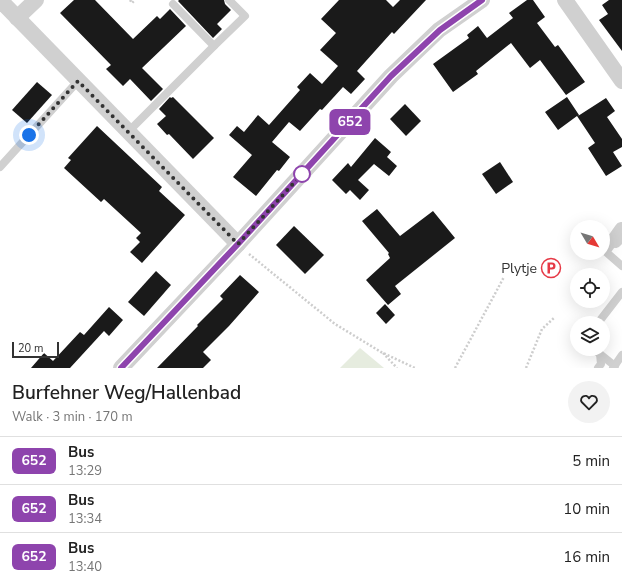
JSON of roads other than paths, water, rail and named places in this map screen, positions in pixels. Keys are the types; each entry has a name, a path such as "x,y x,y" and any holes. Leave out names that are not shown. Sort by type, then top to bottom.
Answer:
{"street":[{"path":"0,0 238,244"},
{"path":"18,18 36,0"},
{"path":"121,368 238,244 391,76 440,30 482,0"},
{"path":"565,0 622,81"}],"lane":[{"path":"128,132 245,16 229,0"},
{"path":"173,4 214,46"},
{"path":"0,167 78,81"},
{"path":"618,235 606,252 622,266"},
{"path":"603,316 622,292"},
{"path":"602,356 614,367 622,355"},
{"path":"598,368 601,364 600,356"}],"place":[{"name":"Plytje","path":"551,268"}]}
